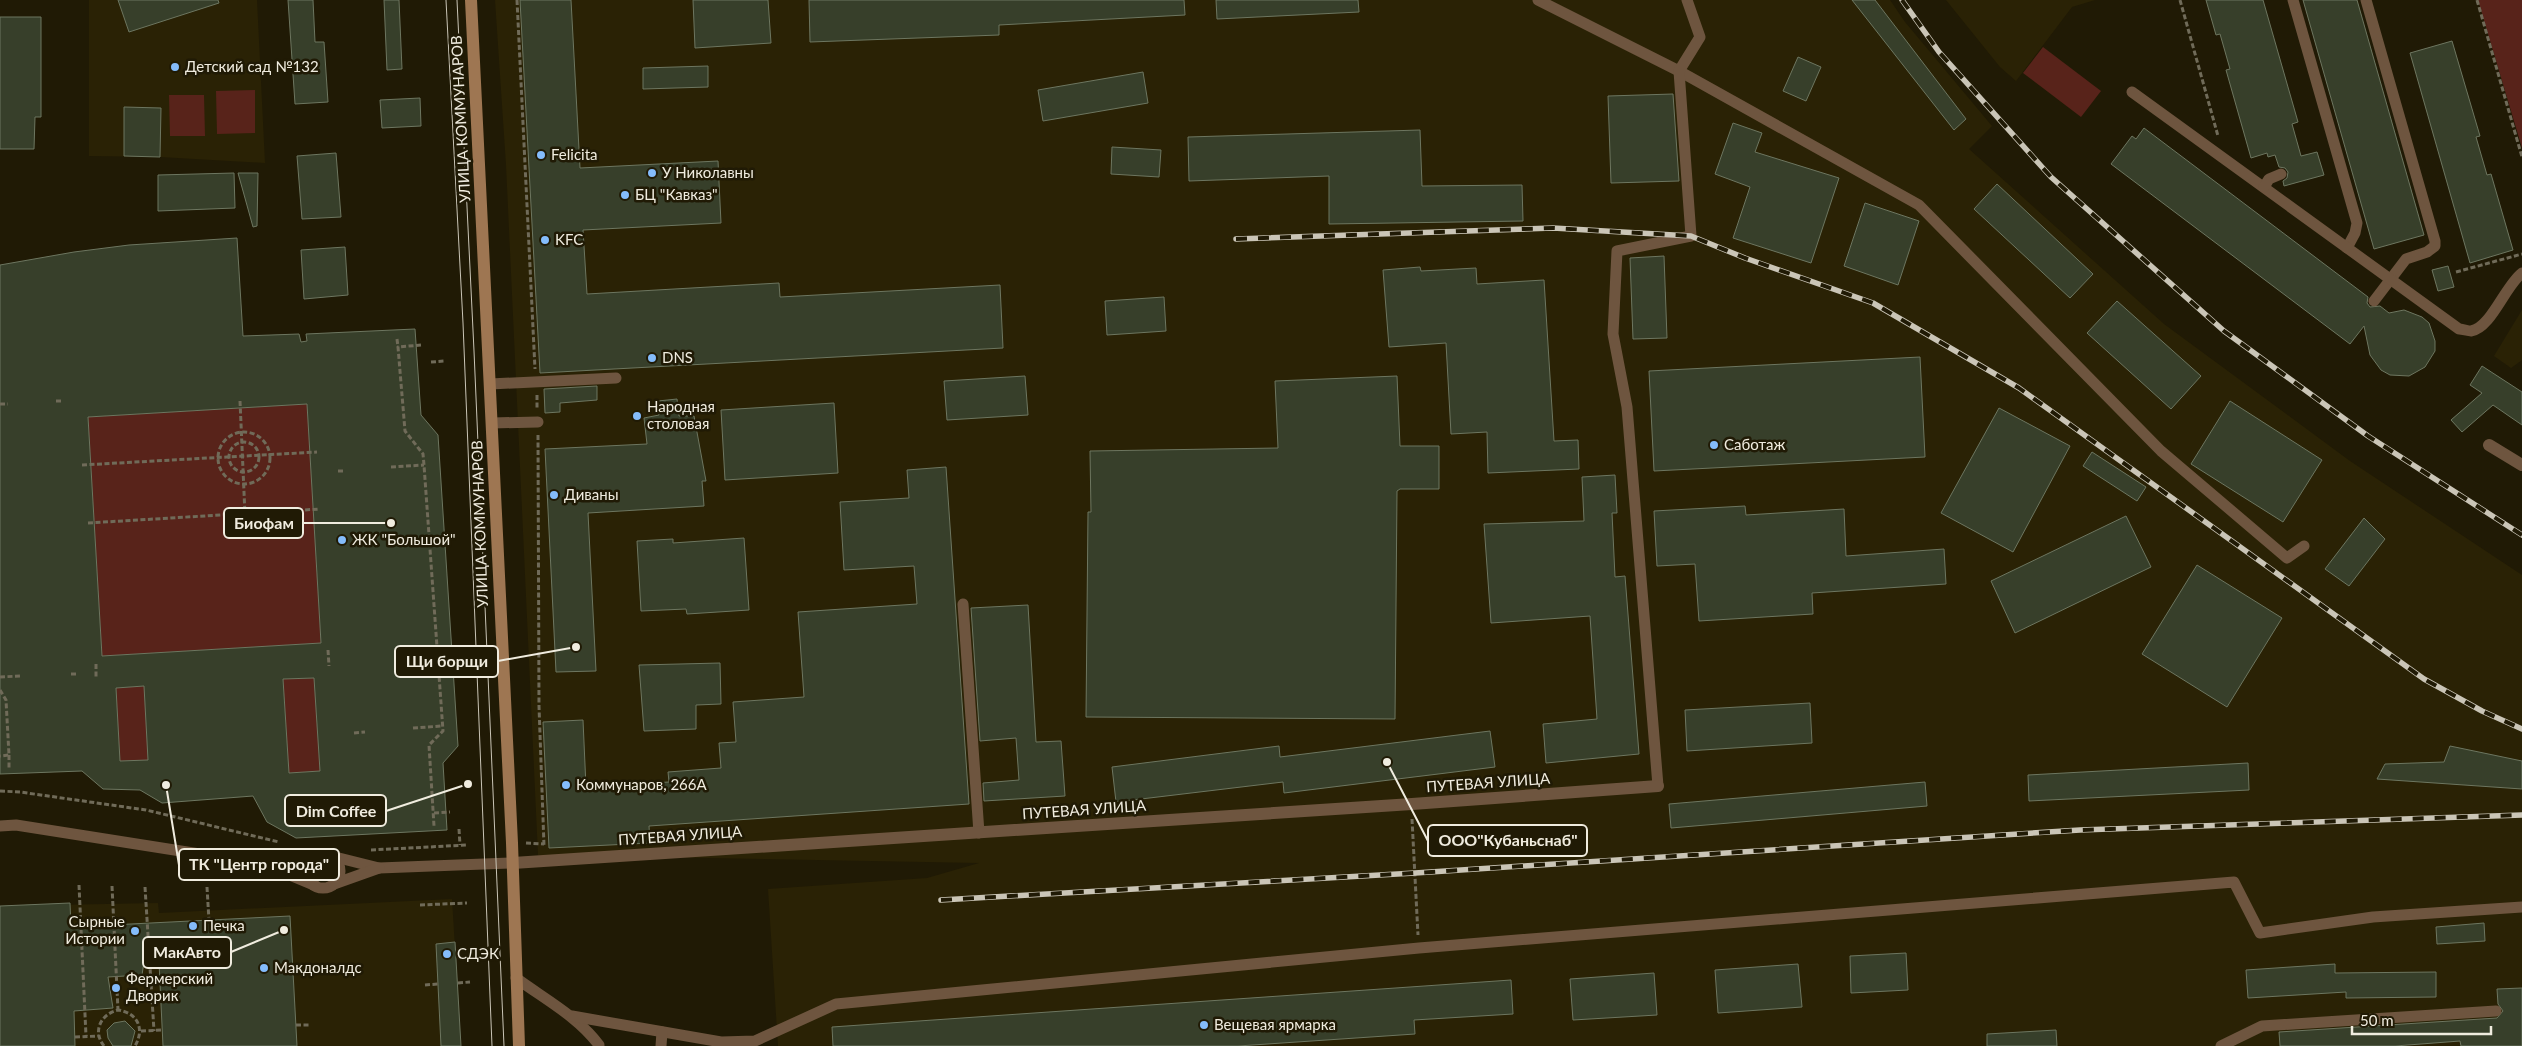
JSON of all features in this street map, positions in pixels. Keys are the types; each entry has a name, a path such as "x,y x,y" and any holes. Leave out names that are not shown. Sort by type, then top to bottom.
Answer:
{"main road":[{"name":"УЛИЦА КОММУНАРОВ","path":"471,0 513,863 519,1046"}],"street":[{"path":"2489,445 2522,465"},
{"name":"ПУТЕВАЯ УЛИЦА","path":"513,863 1658,786"}],"lane":[{"path":"1538,0 1679,71 1919,205 2161,451 2287,558 2304,546"},
{"path":"1658,786 1627,407 1612,334 1617,251 1691,236 1679,71 1700,37 1687,0"},
{"path":"2293,0 2356,223 2355,233 2347,248"},
{"path":"2366,0 2435,241 2432,250 2406,259 2374,301"},
{"path":"2132,92 2459,328 2471,331 2480,326 2488,318 2511,284 2522,273"},
{"path":"2264,188 2269,179 2281,174"},
{"path":"490,384 616,378"},
{"path":"492,423 538,422"},
{"path":"962,604 979,833"},
{"path":"0,826 16,825 270,866 324,888 379,868"},
{"path":"298,878 293,871 294,867 322,854 379,868 513,863"},
{"path":"331,856 336,859 340,869 338,879 333,885"},
{"path":"270,866 306,860"},
{"path":"306,860 308,879 316,886"},
{"path":"572,1016 722,1044 756,1041 836,1004 1419,948 2234,882 2260,933 2374,917 2522,907"},
{"path":"516,978 587,1028 599,1045"},
{"path":"2221,1046 2262,1026 2496,1011"},
{"path":"661,1046 662,1032"}],"path":[{"path":"2180,0 2225,160"},
{"path":"2477,0 2522,157"},
{"path":"2456,272 2522,254"},
{"path":"397,339 405,431 423,454 424,465 443,731 430,745 434,826"},
{"path":"398,347 421,345"},
{"path":"431,362 445,361"},
{"path":"56,401 63,401"},
{"path":"240,401 246,515"},
{"path":"0,404 8,404"},
{"path":"242,431 259,436 265,442 270,455 269,464 264,474 256,481 245,484 234,483 226,477 219,469 217,458 219,448 225,439 242,431"},
{"path":"242,442 255,447 258,464 244,472 232,467 228,457 234,446 242,442"},
{"path":"82,465 317,452"},
{"path":"391,467 424,465"},
{"path":"338,471 343,471"},
{"path":"88,523 246,515 320,509"},
{"path":"328,650 329,666"},
{"path":"96,664 96,680"},
{"path":"71,674 77,674"},
{"path":"0,677 20,676"},
{"path":"0,690 6,700 10,770"},
{"path":"413,728 442,726"},
{"path":"354,733 365,732"},
{"path":"0,756 9,755"},
{"path":"0,792 20,792 146,810 279,842"},
{"path":"1412,804 1419,948"},
{"path":"434,813 450,812"},
{"path":"459,829 460,845"},
{"path":"362,849 467,845"},
{"path":"79,885 86,1036"},
{"path":"112,886 118,1010"},
{"path":"145,887 154,1031"},
{"path":"207,887 209,920"},
{"path":"420,906 467,903"},
{"path":"71,925 81,925"},
{"path":"458,983 470,982"},
{"path":"425,985 438,984"},
{"path":"104,1046 98,1036 101,1021 106,1015 118,1010 132,1014 140,1025 135,1046"},
{"path":"296,1025 308,1025"},
{"path":"140,1031 162,1030"},
{"path":"75,1037 98,1036"}],"shaded area":[{"name":"Детский сад №132","path":"89,0 257,0 265,163 160,157 89,156"},
{"path":"495,0 1890,0 1905,22 1992,126 1969,149 2164,324 2350,461 2522,575 2522,1046 778,1046 768,889 927,878 979,863 538,855 506,165"},
{"path":"1946,0 2095,0 2072,7 2016,81 2000,67"},
{"path":"2478,0 2522,0 2522,148"},
{"path":"2043,47 2101,91 2081,117 2023,73"},
{"path":"255,90 255,133 217,134 216,91"},
{"path":"169,95 204,95 205,136 170,136"},
{"path":"2522,310 2522,360 2511,368 2494,356"},
{"path":"307,404 321,643 102,656 88,417"},
{"path":"314,678 320,771 289,773 283,679"},
{"path":"144,686 148,760 120,761 116,688"},
{"path":"452,899 461,1046 0,1046 0,906 158,903 159,913"}],"building":[{"path":"118,0 218,0 219,3 129,32"},
{"path":"288,0 313,0 315,42 324,42 328,102 295,104"},
{"path":"384,0 399,0 402,69 387,70"},
{"path":"520,0 571,0 580,168 718,161 721,223 583,230 587,294 779,283 780,297 1000,285 1003,348 540,373"},
{"path":"693,0 768,0 771,43 695,48"},
{"path":"809,0 1184,0 1185,15 999,25 999,35 810,42"},
{"path":"1216,0 1358,0 1359,12 1217,19"},
{"path":"1852,0 1875,0 1966,119 1954,130"},
{"path":"2206,0 2263,0 2298,122 2292,124 2301,156 2317,152 2324,175 2284,186 2283,181 2287,178 2288,172 2285,168 2279,167 2275,155 2268,157 2267,153 2251,158 2226,70 2230,69 2220,34 2216,35"},
{"path":"2303,0 2357,0 2424,235 2374,249"},
{"path":"0,17 41,17 41,117 35,117 34,149 0,149"},
{"path":"2452,41 2480,136 2476,137 2487,175 2491,174 2513,250 2470,263 2410,53"},
{"path":"1798,57 1821,67 1806,101 1783,91"},
{"path":"708,66 708,87 643,89 643,68"},
{"path":"1143,72 1148,103 1043,121 1038,90"},
{"path":"1673,94 1679,181 1611,183 1608,96"},
{"path":"420,98 421,126 382,128 380,100"},
{"path":"124,107 161,108 160,157 124,156"},
{"path":"1733,123 1762,133 1755,152 1839,178 1811,263 1733,238 1750,187 1715,174"},
{"path":"2144,128 2368,297 2367,303 2370,307 2380,306 2389,313 2404,310 2422,317 2429,323 2435,341 2435,351 2425,367 2409,376 2390,375 2381,370 2370,355 2364,326 2350,344 2111,164 2132,136 2136,139"},
{"path":"1420,130 1422,186 1522,185 1523,221 1329,224 1329,176 1189,181 1188,137"},
{"path":"1112,147 1161,150 1159,177 1111,174"},
{"path":"336,153 341,217 302,219 297,156"},
{"path":"234,173 235,208 158,211 158,175"},
{"path":"238,173 258,173 257,226 253,227"},
{"path":"1997,184 2093,274 2070,298 1974,209"},
{"path":"1865,203 1919,221 1898,285 1844,266"},
{"name":"ЖК \"Большой\"","path":"237,238 243,336 299,334 301,342 307,341 306,334 415,329 421,415 438,435 458,746 443,763 447,830 296,838 267,822 253,796 162,803 140,790 103,789 82,771 0,774 0,265 74,252 129,245","holes":["307,404 321,643 102,656 88,417","314,678 320,771 289,773 283,679","144,686 148,760 120,761 116,688"]},
{"path":"345,247 348,295 304,299 301,250"},
{"path":"1664,256 1667,338 1633,339 1630,258"},
{"path":"2448,266 2454,287 2438,291 2432,270"},
{"path":"1420,267 1421,271 1476,268 1477,284 1544,280 1554,441 1578,440 1579,469 1488,473 1487,432 1451,434 1446,343 1389,347 1383,270"},
{"path":"1164,297 1166,331 1107,335 1105,301"},
{"path":"2117,301 2201,376 2171,409 2087,333"},
{"path":"1920,357 1925,457 1654,471 1649,371"},
{"path":"2482,366 2522,392 2522,425 2493,405 2462,432 2451,420 2482,393 2470,385"},
{"path":"1025,376 1028,415 947,420 944,381"},
{"path":"1397,376 1400,446 1439,446 1439,489 1400,489 1397,491 1395,719 1086,717 1088,512 1091,512 1090,451 1278,448 1275,381"},
{"path":"597,386 597,400 560,403 560,412 545,413 544,389"},
{"path":"677,399 679,416 694,416 706,481 702,481 704,506 588,513 596,671 556,672 545,449 647,444 644,418 659,415 658,401"},
{"path":"2230,401 2322,460 2283,522 2191,464"},
{"path":"834,403 838,473 725,480 721,410"},
{"path":"1999,408 2070,446 2013,552 1941,513"},
{"path":"2092,452 2146,487 2137,501 2083,466"},
{"path":"946,467 969,804 649,826 650,843 549,848 543,722 583,720 586,787 669,782 668,772 721,768 719,743 736,742 733,702 804,697 798,612 917,604 914,566 844,570 840,502 909,498 907,470"},
{"path":"1615,475 1617,513 1612,513 1615,577 1625,576 1639,754 1546,763 1543,724 1597,719 1590,616 1491,623 1484,524 1584,521 1582,477"},
{"path":"1745,506 1746,515 1844,509 1846,556 1944,549 1946,584 1812,593 1813,614 1699,621 1695,564 1657,566 1654,511"},
{"path":"2126,516 2151,567 2015,633 1991,581"},
{"path":"2364,518 2385,539 2349,586 2325,569"},
{"path":"744,538 749,610 687,614 686,609 641,611 637,541 673,539 673,543"},
{"path":"2197,565 2282,618 2227,707 2142,654"},
{"path":"1028,605 1036,742 1061,741 1065,796 984,801 983,783 1019,780 1016,738 980,741 971,608"},
{"path":"720,663 721,704 696,705 696,729 644,731 639,665"},
{"path":"1810,703 1812,743 1687,751 1685,710"},
{"path":"1490,731 1495,767 1284,793 1283,782 1116,802 1112,767 1279,746 1280,757"},
{"path":"2450,746 2522,761 2522,789 2377,779 2385,764 2444,762"},
{"path":"2248,763 2249,790 2029,801 2028,775"},
{"path":"1925,782 1927,806 1671,828 1669,804"},
{"path":"70,903 71,927 290,916 297,1046 163,1046 158,941 147,941 142,975 108,977 113,1008 74,1011 75,1046 0,1046 0,906"},
{"path":"2484,923 2485,941 2437,944 2436,927"},
{"path":"455,942 461,1046 441,1046 436,944"},
{"path":"1906,953 1908,990 1851,993 1850,956"},
{"path":"1798,964 1802,1007 1718,1013 1715,970"},
{"path":"2335,964 2335,973 2436,972 2436,997 2346,998 2346,992 2248,998 2246,970"},
{"path":"1654,973 1657,1015 1573,1020 1570,979"},
{"name":"Вещевая ярмарка","path":"1511,980 1513,1014 1414,1020 1415,1034 1238,1046 833,1046 832,1027"},
{"path":"2522,988 2522,1046 2461,1046 2460,1041 2395,1046 2280,1046 2279,1032 2497,1018 2503,1011 2498,1004 2497,989"},
{"path":"125,1021 135,1031 131,1046 113,1046 108,1038 107,1030 114,1023"},
{"path":"2056,1030 2057,1046 1987,1046 1987,1034"}],"tram line":[{"path":"446,0 463,323 492,1046"},
{"path":"457,0 504,1046"}],"railway":[{"path":"1902,0 1939,52 2051,177 2224,331 2368,436 2522,535"},
{"path":"1236,239 1553,228 1691,236 1745,258 1873,303 2019,388 2424,679 2482,711 2522,729"},
{"path":"941,900 1415,873 2080,830 2522,815"}],"place":[{"name":"Детский сад №132","path":"175,67"},
{"name":"Felicita","path":"541,155"},
{"name":"У Николавны","path":"652,173"},
{"name":"БЦ \"Кавказ\"","path":"625,195"},
{"name":"KFC","path":"545,240"},
{"name":"DNS","path":"652,358"},
{"name":"Народная столовая","path":"637,416"},
{"name":"Саботаж","path":"1714,445"},
{"name":"Диваны","path":"554,495"},
{"name":"Биофам","path":"391,523"},
{"name":"ЖК \"Большой\"","path":"342,540"},
{"name":"Щи борщи","path":"576,647"},
{"name":"ООО\"Кубаньснаб\"","path":"1387,762"},
{"name":"Dim Coffee","path":"468,784"},
{"name":"ТК \"Центр города\"","path":"166,785"},
{"name":"Коммунаров, 266А","path":"566,785"},
{"name":"Печка","path":"193,926"},
{"name":"МакАвто","path":"284,930"},
{"name":"Сырные Истории","path":"135,931"},
{"name":"СДЭК","path":"447,954"},
{"name":"Макдоналдс","path":"264,968"},
{"name":"Фермерский Дворик","path":"116,988"},
{"name":"Вещевая ярмарка","path":"1204,1025"}]}
